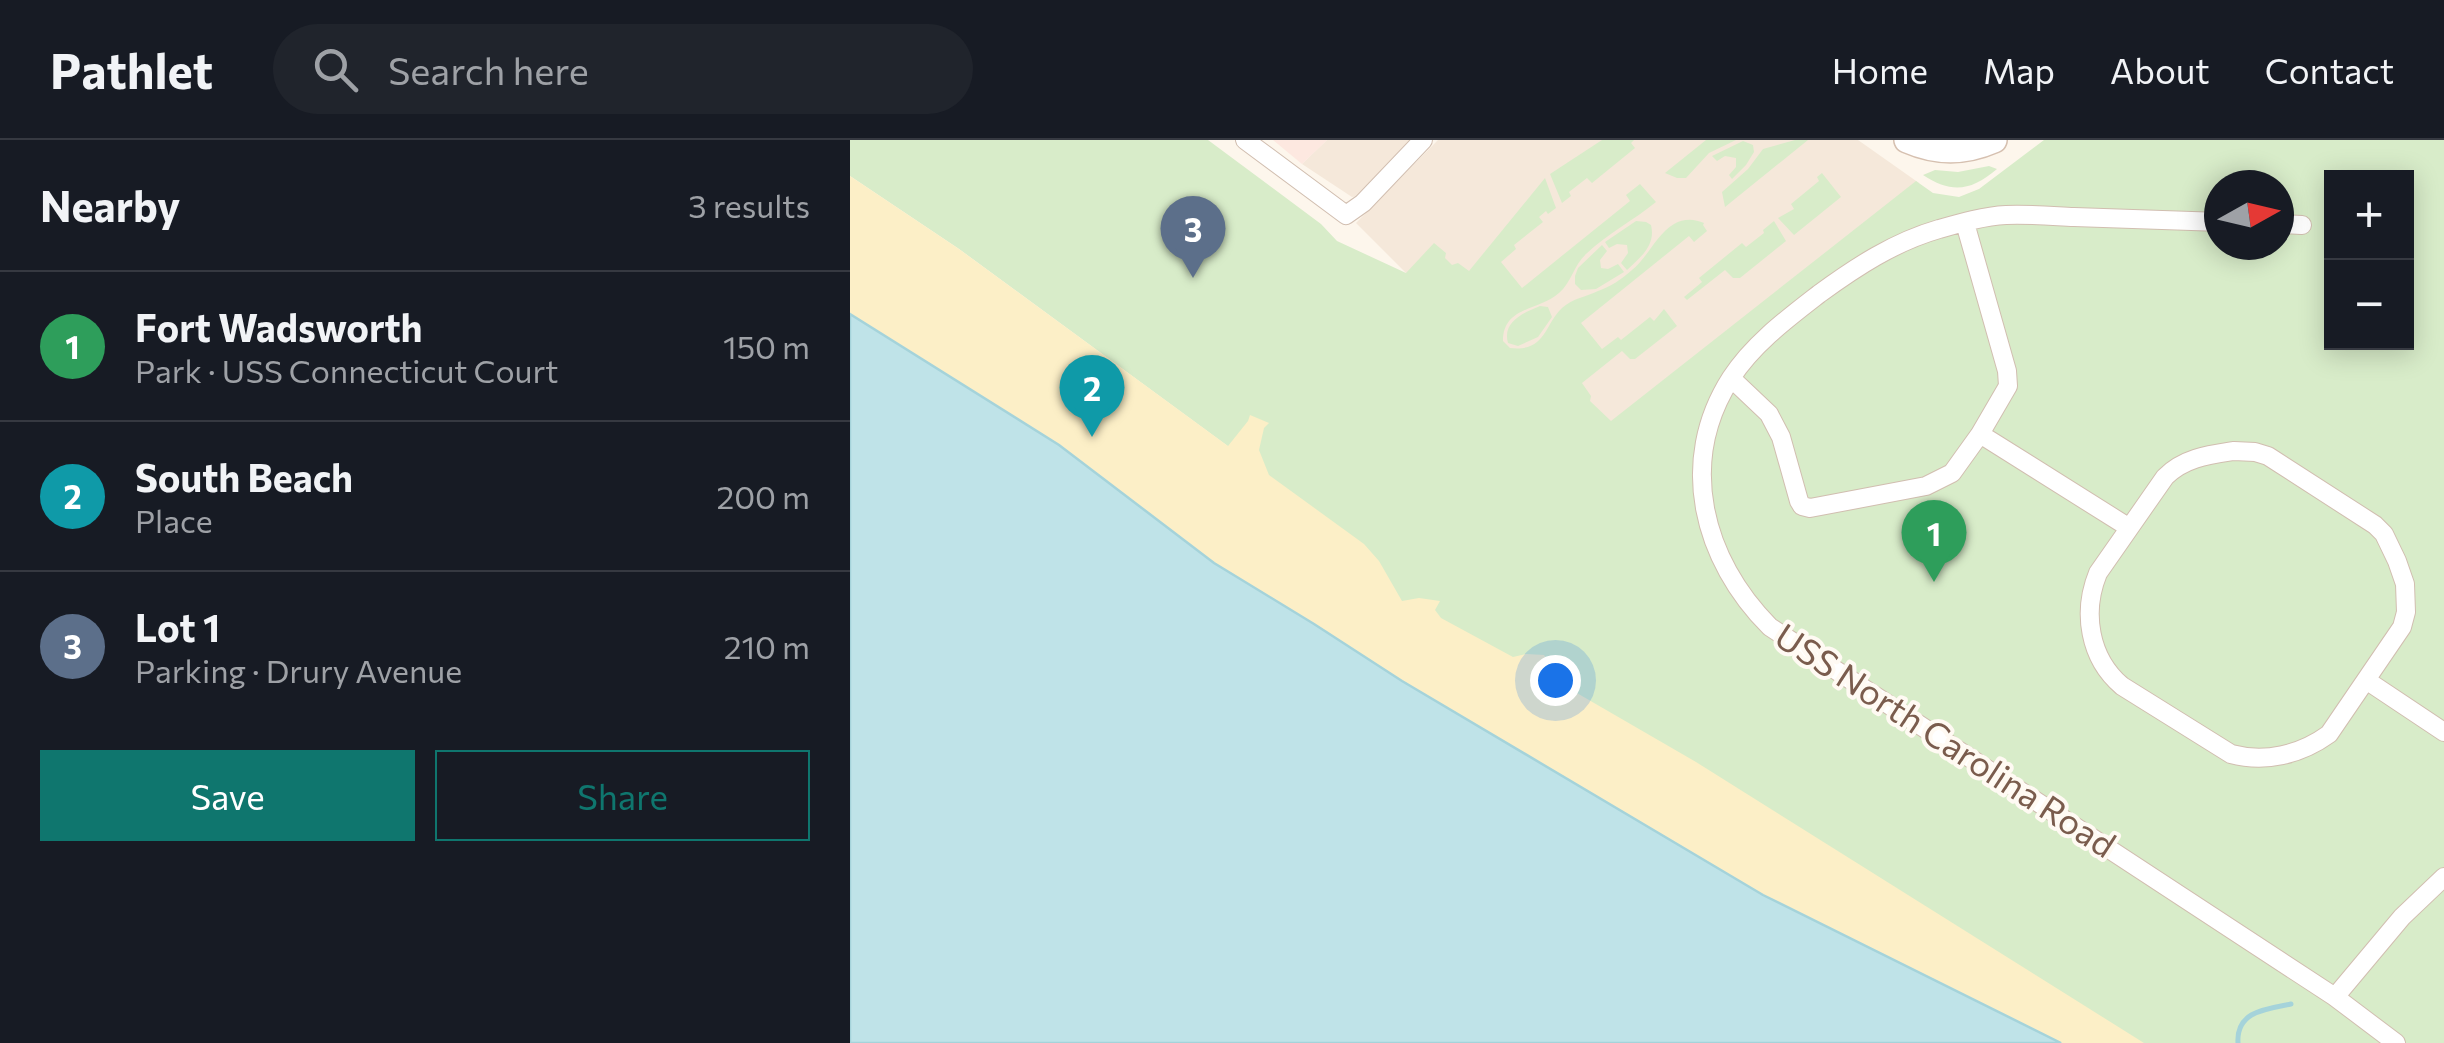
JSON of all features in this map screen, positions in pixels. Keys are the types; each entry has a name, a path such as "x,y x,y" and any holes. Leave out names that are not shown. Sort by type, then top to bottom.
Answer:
{"main road":[{"path":"1907,140 1941,150 1974,147 1994,140"}],"street":[{"path":"1245,140 1346,215 1363,203 1422,140"},
{"name":"USS North Carolina Road","path":"2204,222 2004,215 1914,237 1886,250 1848,273 1755,348 1731,378 1707,438 1703,498 1718,556 1732,583 1770,627 2335,997 2396,1043"},
{"path":"1731,378 1768,414 1781,437 1802,506 1810,508 1926,486 1952,473 2008,386 1965,223"},
{"path":"2294,225 2302,225"},
{"path":"1980,434 2128,526"},
{"path":"2244,450 2268,456 2375,525 2398,560 2408,597 2404,620 2366,680 2329,734 2312,747 2292,754 2250,758 2230,754 2113,678 2100,661 2090,628 2092,586 2128,526 2174,468 2214,454 2244,450"},
{"path":"2366,680 2444,732"},
{"path":"2335,997 2402,917 2444,877"}],"shaded area":[{"path":"1273,140 1327,140 1302,164"},
{"path":"1327,140 1411,140 1352,197 1302,164"},
{"path":"1438,140 1858,140 1919,183 1614,429 1406,273 1356,223"}],"green space":[{"path":"850,140 1208,140 1321,224 1337,241 1406,273 1434,243 1452,265 1458,263 1469,271 1545,178 1556,208 1539,217 1543,222 1514,245 1516,249 1501,262 1522,288 1630,201 1626,195 1640,184 1656,202 1586,254 1559,293 1515,315 1503,341 1510,348 1538,342 1562,308 1624,277 1674,224 1689,220 1704,223 1707,231 1694,242 1689,236 1581,323 1602,349 1618,337 1621,340 1650,317 1654,321 1664,309 1677,326 1635,359 1622,351 1582,383 1590,401 1611,421 1916,181 1933,193 1959,197 1979,189 2044,140 2444,140 2444,1043 2061,1043 1401,601 1389,582 1259,469 959,249 850,176"},
{"path":"1602,140 1634,140 1631,143 1635,148 1592,183 1587,178 1562,203 1550,174"},
{"path":"1706,140 1736,140 1709,153 1686,178 1665,173"},
{"path":"1808,140 1725,207 1722,192 1763,149"},
{"path":"1743,141 1753,145 1754,152 1732,179 1729,175 1736,167 1736,158 1725,156 1717,161 1712,156"},
{"path":"1989,166 1997,169 1970,186 1943,185 1923,175 1935,170 1958,172"},
{"path":"1822,173 1841,197 1794,235 1778,218 1794,209 1791,204 1819,181 1817,177"},
{"path":"1636,221 1651,225 1651,239 1627,270 1621,263 1628,253 1627,245 1609,248 1605,242"},
{"path":"1774,221 1786,241 1740,278 1733,278 1725,270 1687,300 1684,297 1702,282 1699,278 1742,243 1746,247"},
{"path":"1602,245 1607,251 1600,260 1601,268 1618,264 1624,272 1596,289 1581,290 1575,284 1578,268"},
{"path":"1540,306 1548,307 1552,317 1538,337 1518,346 1508,343 1511,324"}],"sand":[{"path":"850,176 959,249 1228,446 1250,415 1269,423 1259,450 1269,475 1364,544 1379,561 1402,601 1440,601 1435,610 1441,618 1513,657 1544,655 1563,685 1696,762 2144,1043 1910,1043 850,362"}],"water":[{"path":"850,314 1059,445 1214,563 1402,681 1763,895 2061,1043 850,1043"}],"waterway":[{"path":"2238,1043 2247,1018 2291,1004"}],"place":[{"name":"Lot 1","path":"1193,278"},
{"name":"South Beach","path":"1092,437"},
{"name":"Fort Wadsworth","path":"1934,582"}]}
